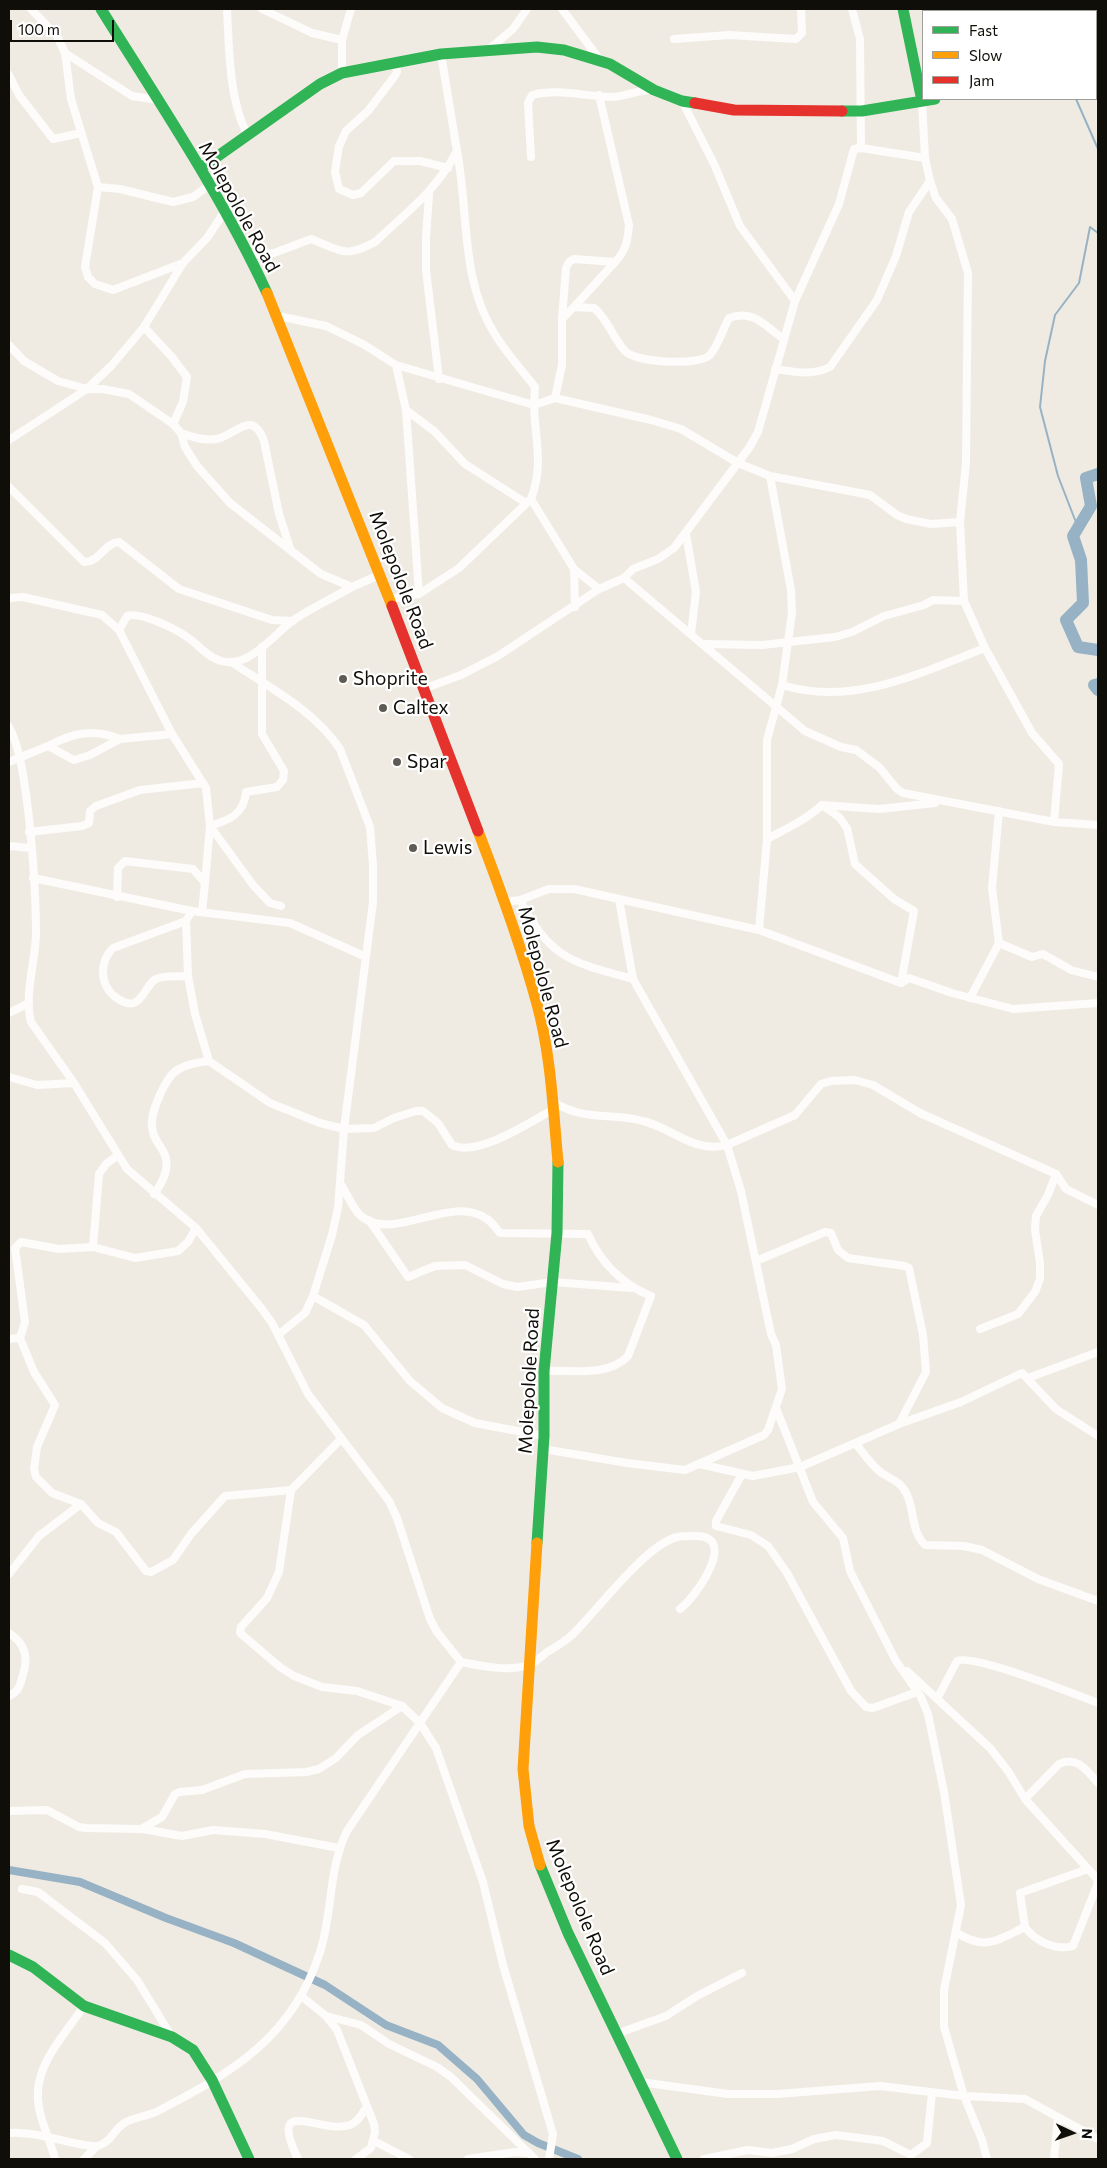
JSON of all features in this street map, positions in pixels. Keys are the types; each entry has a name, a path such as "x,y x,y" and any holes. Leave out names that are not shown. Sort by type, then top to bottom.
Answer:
{"main road":[{"name":"Molepolole Road","path":"101,9 201,168 249,254 278,316 380,575 505,902 536,1005 554,1106 558,1173 553,1282 544,1371 544,1449 523,1779 529,1828 541,1871 560,1916 677,2159"},
{"path":"903,9 922,101"},
{"path":"201,168 247,133 320,84 342,73 441,54 550,48 576,52 610,64 654,90 682,100 750,111 862,111 928,100"},
{"path":"9,1955 33,1967 84,2006 172,2037 193,2050 212,2080 248,2159"}],"street":[{"path":"31,9 57,36 65,53 67,82 98,187 85,267 88,277 96,284 113,290 183,263"},
{"path":"227,9 229,45 237,104 240,119 247,133"},
{"path":"262,9 312,33 342,40"},
{"path":"342,73 342,40 351,9"},
{"path":"488,50 513,29 527,9"},
{"path":"562,9 600,60"},
{"path":"674,39 730,35 796,39 802,33 801,9"},
{"path":"852,9 860,39 861,148"},
{"path":"65,53 132,96 159,100"},
{"path":"389,599 419,594 459,568 528,501 537,484 540,466 534,405 535,387 495,335 476,292 467,250 464,191 441,54"},
{"path":"396,63 397,72 394,77 368,111 346,131 342,139 335,172 339,189 353,195 361,193 394,161 420,161 448,168"},
{"path":"9,75 11,87 53,139 81,133"},
{"path":"531,157 528,103 532,95 570,92 616,97 637,90 654,90"},
{"path":"562,320 622,255 629,224 598,95"},
{"path":"682,100 714,164 740,226 795,301"},
{"path":"922,101 925,158 930,181 936,198 952,219 968,273 966,463 960,522 964,602 986,648 1032,733 1059,764 1054,822"},
{"path":"423,689 461,674 498,656 575,607 599,589 624,578 633,569 658,559 674,548 738,463 758,432 795,301 839,204 854,149 861,148 925,158"},
{"path":"249,254 274,253 311,239 338,251 366,247 375,242 429,194 448,168 457,151"},
{"path":"775,369 808,373 820,372 830,367 877,300 896,256 909,212 930,181"},
{"path":"98,187 120,189 173,202 193,197 210,184"},
{"path":"429,194 426,270 439,379"},
{"path":"9,440 87,389 112,364 144,327 183,263 207,238 225,211"},
{"path":"556,398 562,365 562,320 566,268 569,262 574,259 588,258 615,262"},
{"path":"574,307 594,308 626,352 635,358 646,361 702,360 710,354 729,318 740,314 752,315 784,339"},
{"path":"278,316 326,326 363,344 396,365 439,379 534,405 556,398 681,429 738,463 770,476 870,495 897,515 906,519 931,524 960,522"},
{"path":"144,327 187,377 183,402 173,424"},
{"path":"9,345 24,361 58,381 87,389 104,388 129,394 173,424 181,433 185,447 197,466 230,504 290,548 321,574 352,587"},
{"path":"396,365 406,410 419,594"},
{"path":"406,410 434,431 471,469 528,501 574,569 599,589"},
{"path":"181,433 199,439 217,439 244,426 255,426 259,430 264,441 278,514 290,548"},
{"path":"759,930 767,839 766,749 782,685 789,644 791,590 770,476"},
{"path":"9,487 84,562 93,560 108,546 119,542 179,589 272,620 293,621"},
{"path":"686,534 696,592 691,634"},
{"path":"574,569 575,607"},
{"path":"119,630 127,616 134,615 155,621 188,637 204,652 222,662 240,661 262,647 293,621 352,587 380,575"},
{"path":"624,578 805,731 864,754 880,767 896,789 902,793 1054,822 1098,825"},
{"path":"9,598 23,597 102,614 119,630 172,734 206,788 210,826 202,912"},
{"path":"704,644 738,646 789,644 844,634 884,616 924,605 933,600 964,602"},
{"path":"210,826 227,821 240,813 245,802 246,792 277,787 283,780 284,771 262,734 260,707 262,647"},
{"path":"782,685 805,690 841,692 874,689 986,648"},
{"path":"231,662 307,714 333,738 340,749 370,827 373,865 373,902 364,956 344,1129 340,1183 332,1235 306,1313 278,1335"},
{"path":"9,727 14,735 20,759 33,878 36,935 29,1003 31,1022 74,1083 117,1156 127,1169 196,1228 262,1309 278,1335 308,1394 380,1487 389,1502 397,1518 430,1619 437,1632 461,1662 501,1668 529,1665 571,1635 643,1559 676,1537 707,1536 714,1546 712,1568 688,1603 680,1609"},
{"path":"9,762 76,734 93,731 120,739 172,734"},
{"path":"48,746 74,760 90,755 120,739"},
{"path":"29,832 82,826 89,823 90,811 96,806 140,790 203,783"},
{"path":"767,839 811,815 822,805 879,809 942,802"},
{"path":"822,805 839,817 847,828 855,864 894,899 914,911 901,984"},
{"path":"970,998 999,943 992,888 1000,811"},
{"path":"210,826 252,885 270,903 281,906"},
{"path":"9,846 30,848"},
{"path":"117,896 118,868 125,861 193,870 205,883"},
{"path":"33,878 192,911 290,924 364,956"},
{"path":"505,902 520,900 549,889 574,889 759,930 901,984"},
{"path":"544,1449 618,1462 685,1470 764,1435 782,1389 777,1354 741,1191 726,1145 633,979 619,899"},
{"path":"520,900 529,919 555,950 583,965 633,979"},
{"path":"192,911 186,921 188,976 195,1014 209,1060 270,1103 320,1123 344,1129 374,1128 416,1110 423,1111 438,1122 452,1145 465,1149 510,1134 554,1106 584,1116 615,1116 646,1122 702,1147 714,1148 726,1145 795,1115 821,1084 831,1081 855,1080 873,1084 920,1113 1056,1174 1066,1189 1098,1205"},
{"path":"186,921 113,948 108,953 103,974 104,985 111,993 120,1001 129,1002 143,998 152,982 157,979 188,976"},
{"path":"999,943 1032,957 1043,954 1070,970 1098,977"},
{"path":"901,984 908,978 970,998 1021,1010 1098,1003"},
{"path":"9,1003 12,1011 29,1003"},
{"path":"154,1194 164,1180 166,1165 164,1152 154,1139 151,1126 155,1108 171,1075 178,1069 209,1060"},
{"path":"9,1077 37,1085 74,1083"},
{"path":"93,1247 99,1174 106,1164 117,1156"},
{"path":"980,1329 1018,1314 1035,1292 1040,1279 1040,1263 1035,1230 1036,1216 1048,1195 1056,1174"},
{"path":"340,1183 358,1213 382,1225 398,1224 427,1216 467,1212 488,1219 500,1233 588,1234 598,1254 632,1288"},
{"path":"369,1220 408,1277 435,1266 465,1265 503,1284 517,1287 553,1282 632,1288 651,1296 628,1356 622,1362 596,1370 544,1371"},
{"path":"196,1228 188,1242 178,1251 135,1258 93,1247 66,1249 21,1242 17,1244 15,1248 25,1322 20,1338 34,1372 55,1404 37,1448 34,1469 36,1477 52,1493 81,1504 98,1524 116,1532 142,1568 151,1572 173,1560 191,1534 225,1496 232,1493 291,1490"},
{"path":"756,1261 825,1232 831,1234 838,1250 848,1258 908,1268 923,1335 926,1372 899,1424"},
{"path":"313,1296 364,1325 410,1381 442,1408 475,1423 544,1436"},
{"path":"9,1339 20,1338"},
{"path":"1028,1378 1098,1352"},
{"path":"699,1464 742,1474 764,1475 800,1467 899,1424 961,1402 1020,1374 1024,1374 1056,1409 1098,1436"},
{"path":"776,1408 812,1502 843,1538 850,1571 896,1661 917,1692 928,1714 944,1792 961,1905 957,1933 944,1990 942,2013 944,2027 964,2096 979,2133 986,2159"},
{"path":"341,1438 291,1490 279,1572 267,1598 241,1627 240,1633 280,1667 294,1676 322,1687 358,1690 382,1701 402,1706 420,1723 436,1748 484,1882 503,1965 552,2134 549,2159"},
{"path":"855,1443 878,1470 903,1487 908,1496 914,1529 925,1545 964,1546 982,1550 1038,1579 1098,1601"},
{"path":"742,1474 716,1521 716,1526 751,1535 768,1546 787,1573 851,1691 866,1707 874,1708 917,1692"},
{"path":"9,1574 39,1536 81,1504"},
{"path":"9,1633 17,1638 24,1648 27,1657 19,1689 9,1696"},
{"path":"937,1699 957,1660 966,1658 1012,1672 1098,1703"},
{"path":"896,1661 990,1748 1008,1771 1025,1799 1088,1869 1098,1882 1072,1946 1066,1948 1052,1945 1031,1936 1025,1927 1020,1893 1088,1869"},
{"path":"84,2159 96,2147 111,2139 126,2122 157,2111 249,2058 270,2039 286,2020 315,1966 323,1941 338,1848 347,1831 461,1662"},
{"path":"141,1829 162,1817 175,1794 180,1792 202,1790 245,1774 306,1772 319,1769 336,1758 358,1735 402,1706"},
{"path":"1025,1799 1059,1764 1065,1761 1078,1763 1098,1783"},
{"path":"9,1810 47,1810 86,1828 141,1829 182,1836 213,1830 265,1834 338,1848"},
{"path":"22,1889 38,1892 105,1943 137,1980 172,2037"},
{"path":"957,1933 981,1944 989,1944 1025,1927"},
{"path":"616,2034 666,2016 697,1996 742,1974"},
{"path":"302,1993 326,2016 337,2030 366,2108 374,2124 374,2140 371,2148 356,2159"},
{"path":"55,2159 40,2110 38,2081 48,2059 84,2006"},
{"path":"326,2016 361,2025 389,2044 437,2067 450,2077 532,2156"},
{"path":"640,2082 728,2094 777,2094 870,2086 964,2096 1025,2099 1098,2140"},
{"path":"704,2159 748,2150 772,2156 814,2138 836,2135 883,2141 911,2155 927,2143 932,2093"},
{"path":"298,2159 289,2140 289,2127 292,2122 298,2119 330,2127 349,2125 358,2120 366,2108"},
{"path":"1054,2159 1058,2118"},
{"path":"9,2133 50,2138 96,2147"},
{"path":"374,2140 409,2159"},
{"path":"469,2159 515,2152 532,2156"}],"waterway":[{"path":"1076,100 1098,149"},
{"path":"1073,536 1077,525 1058,476 1040,407 1045,361 1055,315 1079,283 1090,227 1098,233"},
{"path":"1098,474 1086,478 1091,506 1073,536 1081,560 1083,603 1066,620 1078,647 1098,650"},
{"path":"1098,684 1094,685 1098,690"},
{"path":"9,1870 80,1882 166,1918 234,1943 325,1985 386,2025 438,2045 477,2079 524,2135 538,2143 578,2159"}],"traffic: fast":[{"path":"101,9 210,184 267,293"},
{"path":"903,9 922,101"},
{"path":"201,168 320,84 342,73 441,54 537,47 564,50 610,64 654,90 682,101 695,103"},
{"path":"842,111 862,111 929,100"},
{"path":"537,1543 544,1436 544,1371 557,1233 558,1162"},
{"path":"540,1865 568,1933 677,2159"},
{"path":"9,1955 33,1967 84,2006 172,2037 193,2050 212,2080 249,2159"}],"traffic: slow":[{"path":"267,293 392,606"},
{"path":"478,831 517,938 542,1023 551,1082 558,1162"},
{"path":"537,1543 523,1769 529,1826 540,1865"}],"traffic: jam":[{"path":"695,103 734,110 842,111"},
{"path":"392,606 478,831"}],"place":[{"name":"Shoprite","path":"343,679"},
{"name":"Caltex","path":"383,708"},
{"name":"Spar","path":"397,762"},
{"name":"Lewis","path":"413,848"}]}
